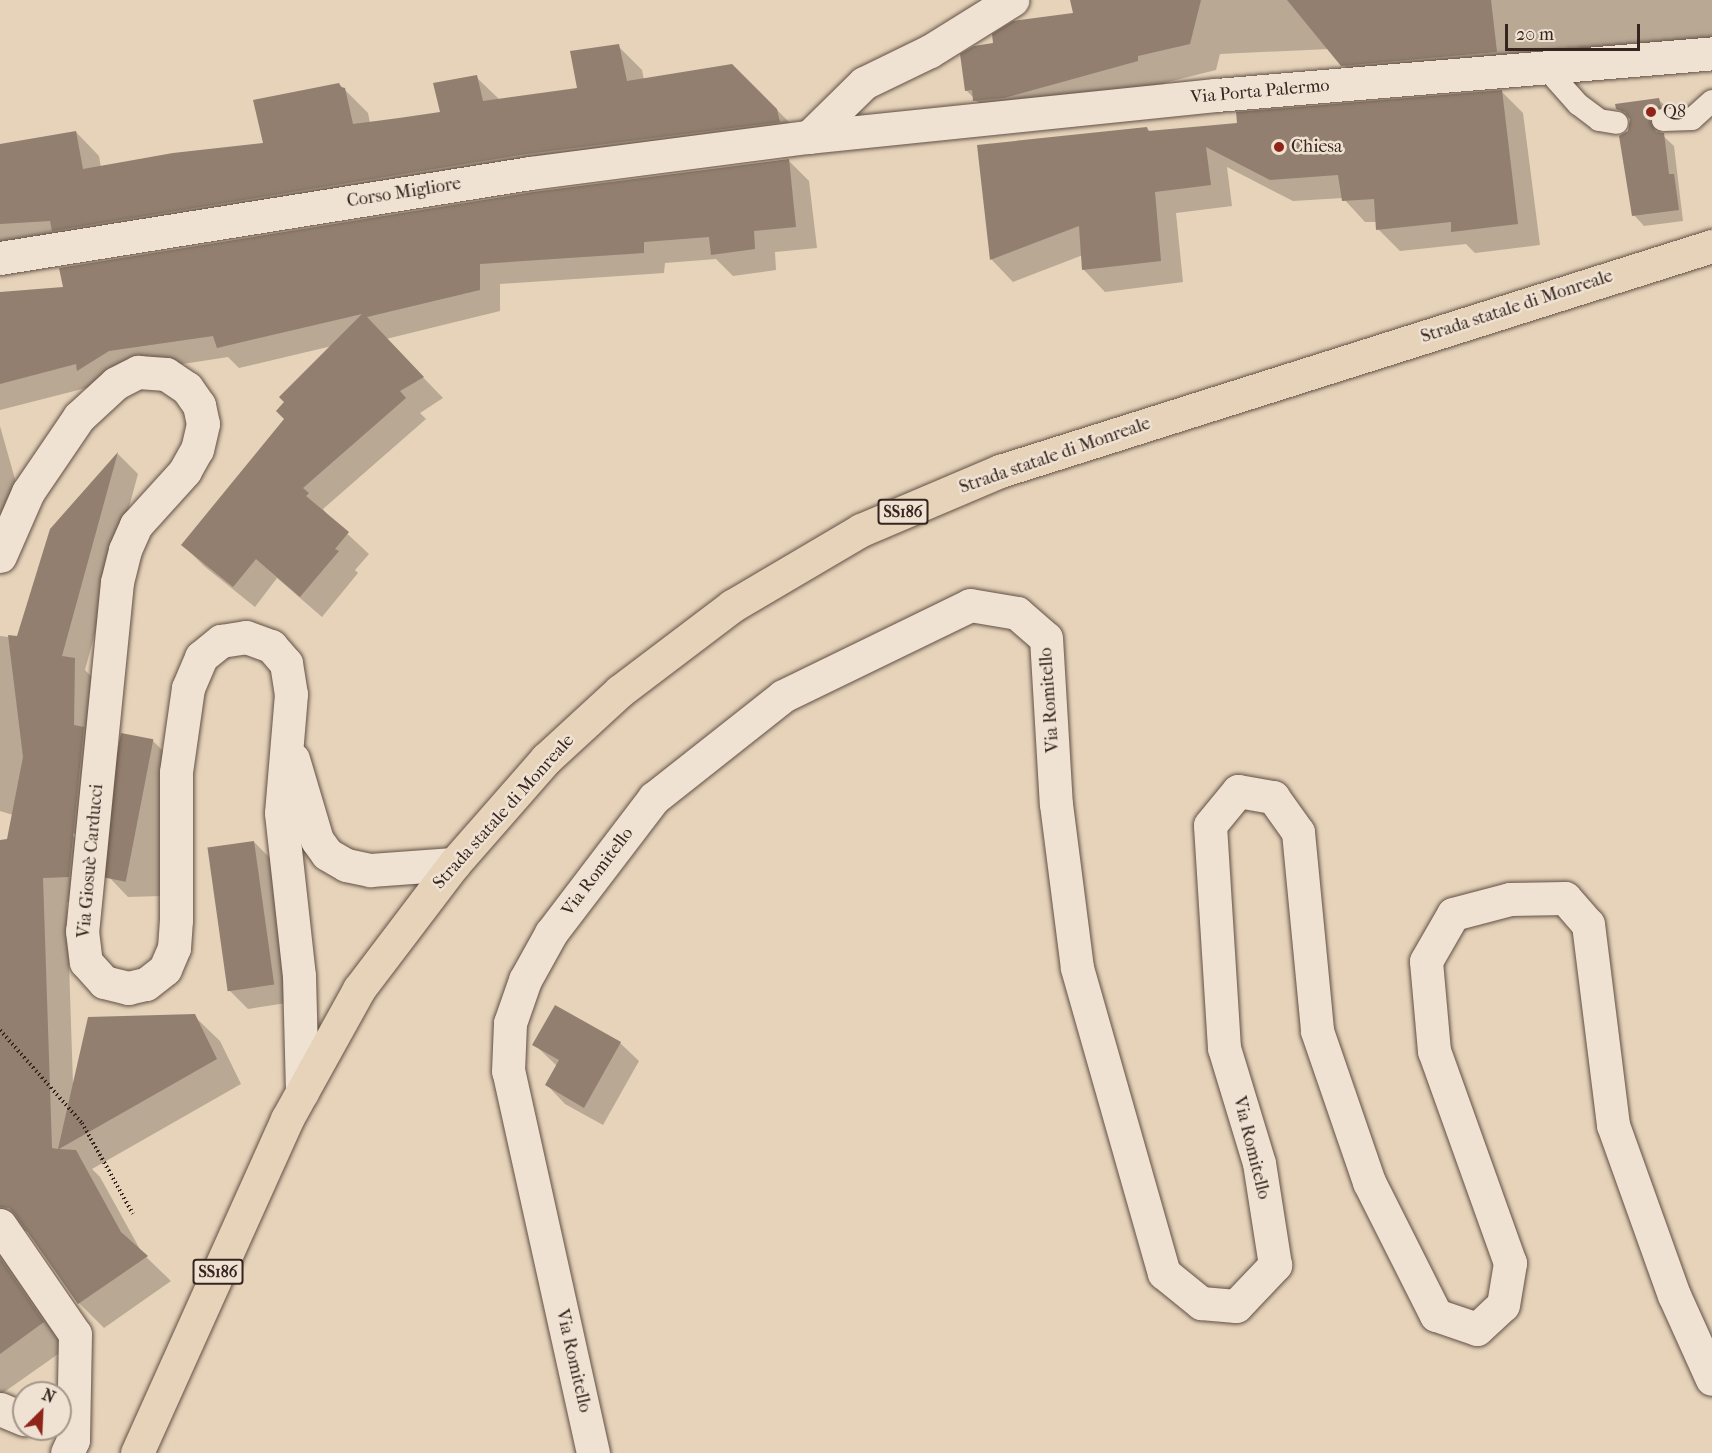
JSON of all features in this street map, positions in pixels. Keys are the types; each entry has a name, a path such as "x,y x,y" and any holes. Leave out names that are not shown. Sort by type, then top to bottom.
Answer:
{"main road":[{"name":"Strada statale di Monreale","path":"137,1453 287,1119 359,989 454,864 546,759 620,691 732,606 861,530 1000,471 1712,246"}],"street":[{"path":"809,137 864,83 930,51 1012,0"},
{"name":"Via Porta Palermo","path":"809,137 1216,95 1712,53"},
{"name":"Corso Migliore","path":"0,258 530,173 809,137"},
{"name":"Via Giosuè Carducci","path":"0,555 28,492 79,417 116,383 138,372 166,374 187,388 199,405 203,424 197,449 184,471 136,525 125,550 117,582 82,931 86,962 104,982 128,988 146,984 165,969 174,948 177,920 176,772 188,688 201,657 221,640 246,637 271,646 286,663 291,694 281,813 299,976 302,1092"},
{"name":"Via Romitello","path":"593,1453 508,1071 510,1023 525,980 551,933 654,798 783,696 970,606 1017,613 1046,638 1056,804 1077,968 1164,1273 1201,1303 1236,1305 1275,1265 1258,1163 1224,1048 1210,825 1238,791 1273,797 1298,832 1317,1031 1369,1182 1436,1316 1477,1329 1503,1305 1510,1263 1434,1051 1426,961 1453,914 1510,899 1565,898 1588,924 1613,1125 1674,1295 1712,1379"},
{"path":"288,740 317,840 327,854 346,865 370,870 454,864"},
{"path":"0,1225 75,1334 69,1381"}],"lane":[{"path":"1545,67 1578,104 1599,120 1617,123"},
{"path":"1663,120 1692,119 1712,101"}],"path":[{"path":"0,1030 82,1123 133,1214"}],"building":[{"path":"1070,0 1201,0 1190,44 1138,56 1138,61 1004,98 973,101 972,90 965,91 960,54 974,46 993,43 992,34 1013,21 1073,13"},
{"path":"1287,0 1491,0 1497,52 1341,66"},
{"path":"619,44 627,81 732,64 777,109 780,122 527,154 52,231 50,221 0,224 0,144 76,131 83,169 173,153 263,143 253,100 339,83 345,88 353,124 440,112 433,83 477,75 483,101 577,88 570,51"},
{"path":"1502,90 1518,224 1451,232 1451,222 1376,230 1374,199 1342,201 1338,175 1270,180 1206,147 1211,185 1155,192 1161,261 1082,270 1079,226 990,260 977,145 1147,127 1148,131 1237,123 1236,112"},
{"path":"1659,98 1661,107 1651,113 1650,121 1656,132 1664,133 1669,174 1674,174 1679,210 1632,216 1619,136 1628,131 1630,119 1625,112 1616,109 1615,104"},
{"path":"789,159 796,227 754,231 755,249 711,255 709,237 644,242 644,253 480,264 480,290 367,317 424,377 400,391 406,398 303,488 309,493 306,496 349,532 335,549 339,551 300,597 256,559 233,587 181,545 284,419 276,411 284,402 279,397 362,314 217,348 213,336 109,351 77,371 76,364 0,384 0,292 63,287 59,268 533,192"},
{"path":"118,452 62,656 75,658 74,725 84,727 69,877 43,878 52,1148 58,1149 88,1017 195,1014 217,1059 59,1149 76,1150 121,1232 148,1256 78,1304 15,1214 9,1208 0,1207 0,840 7,839 23,757 8,635 17,636 50,529"},
{"path":"121,733 153,739 126,882 93,875"},
{"path":"254,841 274,985 228,991 207,848"},
{"path":"555,1005 621,1042 584,1108 545,1085 559,1060 532,1045"},
{"path":"0,1258 44,1322 0,1354"}],"place":[{"name":"Q8","path":"1651,112"},
{"name":"Chiesa","path":"1279,147"}]}
